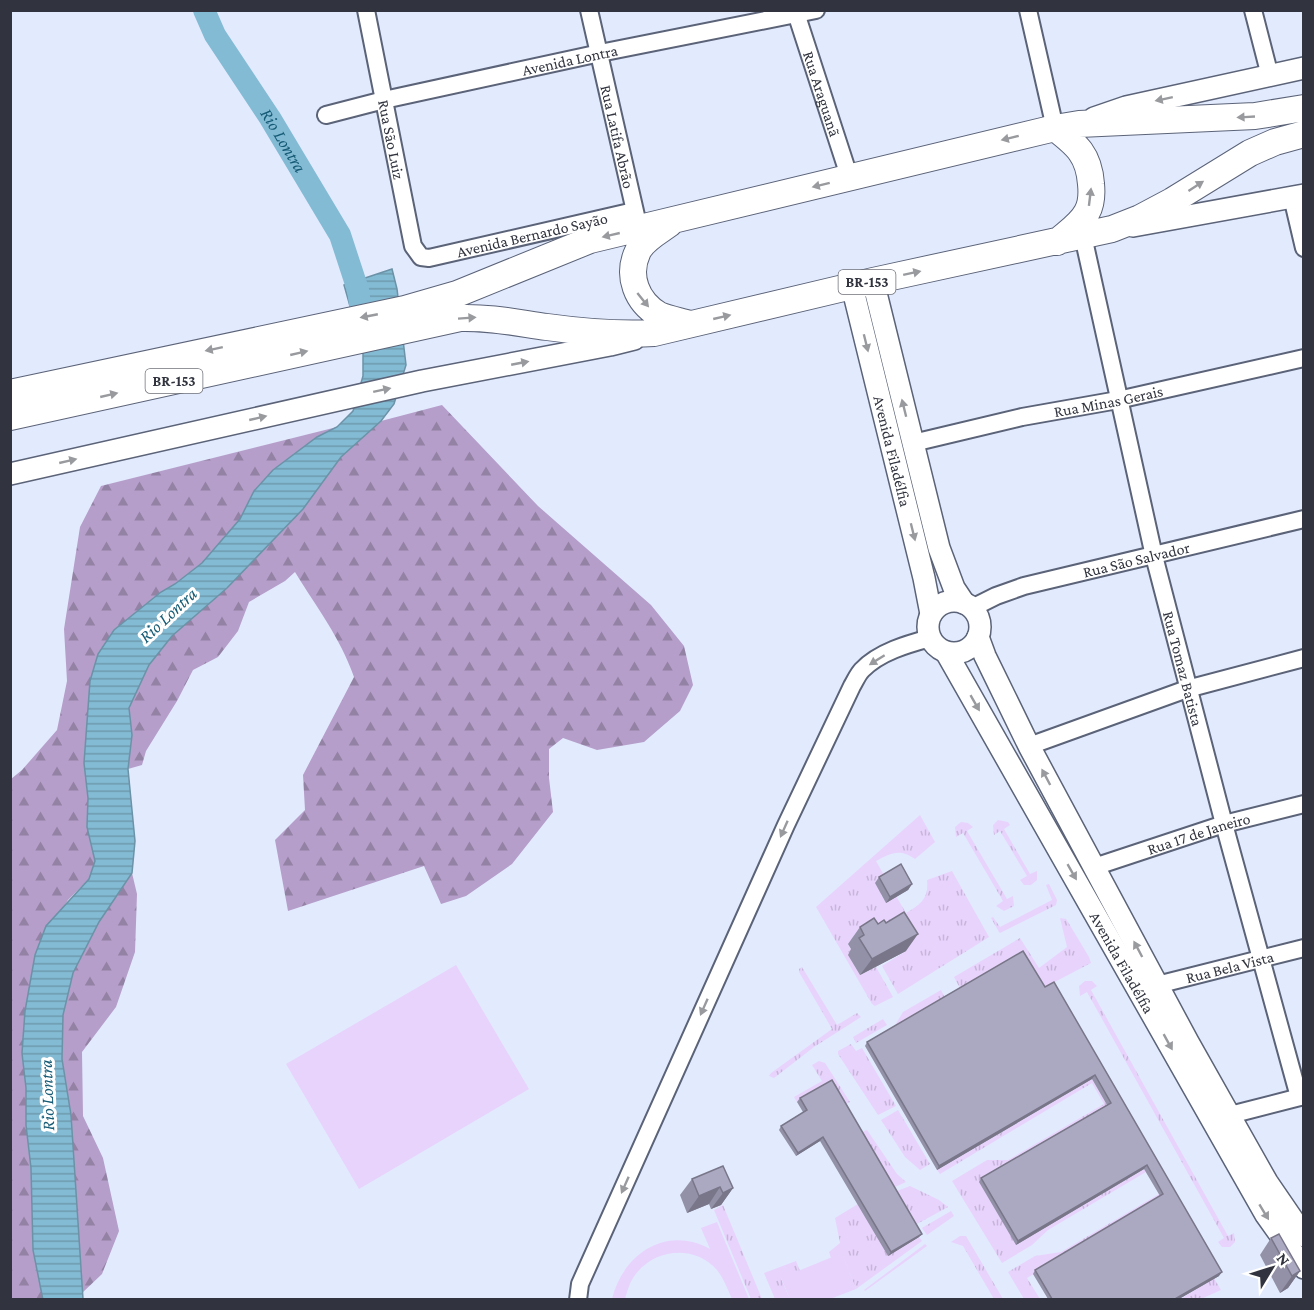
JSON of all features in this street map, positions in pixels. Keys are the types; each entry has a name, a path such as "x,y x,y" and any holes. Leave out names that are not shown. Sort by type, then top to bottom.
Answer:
{"highway":[{"name":"BR-153","path":"407,319 457,294 637,219 674,221 1067,126 1255,116 1304,108"},
{"path":"1057,242 1081,221 1091,201 1092,190 1090,168 1083,153 1071,140 1067,126"},
{"name":"BR-153","path":"10,393 407,319 483,317 573,330 622,334 654,333 1112,229 1140,218 1172,201 1250,153 1275,142 1304,134"},
{"path":"674,221 650,237 638,251 634,268 634,287 643,303 660,315 690,324"},
{"name":"BR-153","path":"10,417 335,334"}],"main road":[{"path":"1067,126 1126,107 1304,68"},
{"path":"1112,229 1298,196"},
{"name":"Avenida Filadélfia","path":"862,284 913,443 939,548 954,588 968,605"},
{"name":"Avenida Filadélfia","path":"862,284 931,614"},
{"path":"10,474 422,381 610,345 654,333"},
{"path":"949,601 968,605 980,622 978,637 968,649 954,653 940,649 930,638 928,630 931,614 949,601"},
{"name":"Avenida Filadélfia","path":"978,637 1029,746 1157,985 1266,1182 1304,1236"},
{"name":"Avenida Filadélfia","path":"946,652 1266,1215 1304,1268"}],"street":[{"name":"Rua São Luiz","path":"366,10 413,246 421,257 429,258"},
{"name":"Rua Latifa Abrão","path":"589,10 637,219"},
{"name":"Avenida Lontra","path":"326,115 384,100 600,53 816,10"},
{"path":"1028,10 1067,126"},
{"path":"1253,10 1270,76"},
{"name":"Rua Araguanã","path":"796,13 850,178"},
{"path":"1298,196 1304,248"},
{"name":"Avenida Bernardo Sayão","path":"429,258 637,219"},
{"name":"Rua Tomaz Batista","path":"1083,236 1118,400 1187,689 1301,1096"},
{"name":"Rua Minas Gerais","path":"913,443 1022,417 1118,400 1304,358"},
{"name":"Rua São Salvador","path":"968,605 1024,586 1304,519"},
{"path":"578,1299 580,1284 786,825 852,686 862,670 876,659 909,644 930,638"},
{"path":"1029,746 1187,689 1304,658"},
{"name":"Rua 17 de Janeiro","path":"1094,867 1224,825 1304,804"},
{"name":"Rua Bela Vista","path":"1157,985 1304,948"},
{"path":"1230,1115 1301,1096"}],"green space":[{"path":"442,405 538,506 651,605 684,646 693,685 680,711 644,742 597,750 563,738 549,749 549,778 553,812 512,864 466,896 441,904 424,866 288,911 275,840 305,810 303,775 354,677 335,636 295,572 285,581 249,602 238,631 218,657 193,670 146,751 142,765 128,769 132,735 129,708 149,665 172,636 227,588 303,509 341,457 381,421"},
{"path":"337,427 317,437 273,470 254,491 240,519 202,563 114,630 88,798 87,827 95,861 89,879 68,900 35,955 25,1011 22,1053 31,1168 33,1250 43,1299 11,1300 11,779 22,770 57,730 67,681 64,629 80,527 101,486"},
{"path":"920,815 935,842 915,859 905,854 895,853 876,861 885,877 881,895 886,902 896,896 906,913 923,900 927,891 927,880 952,871 989,937 898,994 882,966 906,951 848,944 863,973 876,967 893,997 875,1006 816,907"},
{"path":"998,820 1008,822 1010,825 1004,829 1030,874 1037,871 1037,880 1031,885 1024,885 1020,880 1027,876 1000,831 994,835 993,825"},
{"path":"961,822 973,827 967,831 1007,899 1013,896 1014,906 1004,911 996,906 1003,901 963,833 956,837 955,827"},
{"path":"132,873 137,894 135,952 116,1007 82,1052 83,1116 103,1158 119,1231 102,1274 81,1294 71,1115 62,1059 63,1015 73,973 99,922"},
{"path":"1049,884 1057,900 1056,905 999,932 991,918 993,917 1000,927 1052,900 1046,885"},
{"path":"1060,918 1066,919 1091,963 1043,988 961,990 954,977 1020,938 1039,968 1067,947"},
{"path":"456,965 529,1089 359,1189 286,1064"},
{"path":"802,967 837,1025 857,1013 861,1017 814,1047 774,1078 769,1076 771,1073 832,1029 799,972"},
{"path":"1085,981 1092,981 1097,986 1091,990 1228,1236 1234,1233 1235,1242 1230,1247 1222,1247 1218,1242 1224,1238 1087,992 1080,996 1079,986"},
{"path":"941,990 945,998 894,1027 903,1012"},
{"path":"883,1019 887,1025 856,1043 853,1037"},
{"path":"851,1044 856,1051 862,1048 896,1106 878,1115 838,1054 838,1051"},
{"path":"819,1061 825,1063 850,1102 846,1104 797,1102 794,1097 822,1081 812,1065"},
{"path":"1092,1079 1113,1116 1016,1244 1139,1172 1142,1166 1146,1172 1048,1230 1032,1245 1002,1263 952,1181 987,1160 1008,1160 1104,1104 1092,1083 940,1174 937,1170"},
{"path":"898,1110 930,1164 920,1170 905,1157 881,1120"},
{"path":"867,1130 897,1174 906,1182 895,1187 862,1132"},
{"path":"910,1186 948,1207 917,1224 897,1191"},
{"path":"1159,1194 1161,1198 1027,1278 1040,1299 1024,1299 1008,1272 1035,1256 1061,1252"},
{"path":"858,1204 888,1255 919,1237 922,1241 856,1289 842,1254 831,1258 829,1252 840,1243 835,1218"},
{"path":"723,1205 762,1299 751,1299 714,1210"},
{"path":"951,1211 954,1216 927,1235 922,1228"},
{"path":"717,1222 749,1299 732,1299 719,1273 708,1262 686,1253 674,1253 651,1260 632,1280 625,1299 612,1299 626,1269 636,1257 663,1242 678,1240 694,1242 710,1249 701,1228"},
{"path":"960,1236 966,1236 1003,1299 994,1299 963,1246 951,1242"},
{"path":"925,1244 927,1246 864,1290"},
{"path":"842,1253 856,1289 830,1299 790,1299 781,1278"},
{"path":"796,1261 800,1271 781,1279 790,1299 775,1299 764,1273"},
{"path":"1214,1278 1221,1290 1201,1299 1179,1300"}],"water":[{"path":"392,269 397,289 406,365 394,404 381,421 341,457 303,509 227,588 172,636 149,665 129,708 132,735 128,769 135,841 132,873 99,922 73,973 63,1015 62,1059 71,1115 83,1299 43,1300 33,1250 31,1168 22,1053 25,1011 35,955 46,926 89,879 95,861 87,827 88,798 84,763 90,681 98,654 114,630 202,563 240,519 254,491 273,470 317,437 337,427 353,411 363,376 363,352 344,285"}],"building":[{"path":"901,864 912,884 890,897 879,877"},
{"path":"904,912 918,934 872,959 859,938 864,935 860,927 874,918 878,924 884,920 886,923"},
{"path":"1023,951 1045,987 1054,982 1222,1272 1175,1299 1052,1299 1035,1270 1163,1194 1147,1165 1018,1241 981,1178 1111,1103 1095,1075 939,1166 867,1042"},
{"path":"832,1080 922,1234 891,1252 823,1137 798,1153 781,1126 807,1110 800,1098"},
{"path":"723,1166 733,1188 723,1193 720,1187 699,1196 692,1179"},
{"path":"1279,1234 1300,1271 1292,1276 1271,1238"}],"waterway":[{"name":"Rio Lontra","path":"204,10 215,35 270,118 340,235 358,290 361,311"}]}
